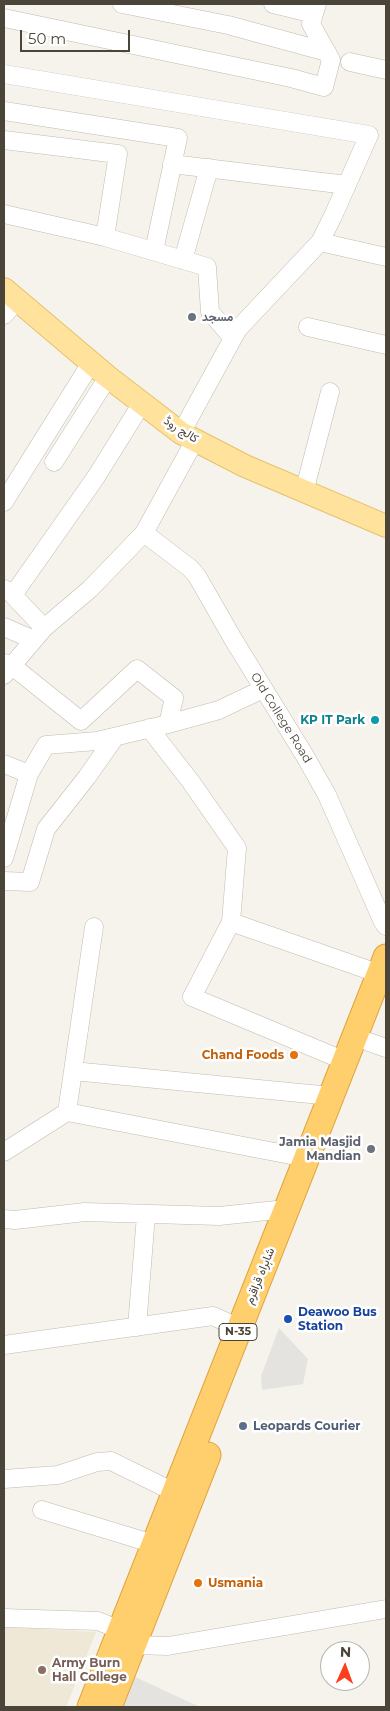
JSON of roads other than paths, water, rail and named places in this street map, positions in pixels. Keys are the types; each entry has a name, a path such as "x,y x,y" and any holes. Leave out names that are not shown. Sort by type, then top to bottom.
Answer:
{"highway":[{"name":"شاہراہ قراقرم","path":"109,1707 154,1544 239,1328 261,1296 286,1209 383,965"},
{"name":"شاہراہ قراقرم","path":"90,1707 127,1637 261,1296 378,1045 386,1002"}],"main road":[{"name":"کالج روڈ","path":"8,301 188,436 244,466 386,526"}],"street":[{"path":"122,4 228,25 327,52"},
{"path":"4,18 291,78 324,87 332,60 312,24 316,9 273,4"},
{"path":"350,62 386,70"},
{"path":"4,74 369,135 320,242 238,330 233,338 144,533 90,589 39,634 6,668 81,721 137,669 174,698 168,724"},
{"path":"4,111 178,138 154,251"},
{"path":"4,140 118,154 105,236"},
{"path":"172,164 346,186"},
{"path":"184,260 209,168"},
{"path":"4,214 105,236 207,267 210,312 233,338"},
{"path":"320,242 386,257"},
{"path":"308,327 386,345"},
{"path":"54,462 100,370"},
{"path":"4,502 100,370"},
{"path":"304,492 330,392"},
{"path":"39,634 8,592 96,477 142,403"},
{"name":"Old College Road","path":"144,533 190,568 197,576 327,795 386,926"},
{"path":"4,627 39,634"},
{"path":"4,858 29,774 46,745 97,741 168,724 219,710 264,690"},
{"path":"150,728 237,848 231,922 192,997 345,1061"},
{"path":"4,881 30,882 46,829 87,778 115,737"},
{"path":"4,764 29,774"},
{"path":"231,922 383,965"},
{"path":"67,1112 94,927"},
{"path":"73,1071 331,1096"},
{"path":"4,1152 67,1112 306,1158"},
{"path":"4,1220 85,1212 219,1216 286,1209"},
{"path":"137,1327 146,1215"},
{"path":"4,1345 213,1316 239,1328"},
{"path":"4,1479 58,1476 97,1462 111,1461 174,1492"},
{"path":"42,1510 154,1544"},
{"path":"4,1618 98,1622 127,1637 168,1646 386,1609"}],"place":[{"name":"مسجد","path":"192,317"},
{"name":"KP IT Park","path":"375,720"},
{"name":"Chand Foods","path":"294,1055"},
{"name":"Jamia Masjid Mandian","path":"371,1149"},
{"name":"Deawoo Bus Station","path":"288,1319"},
{"name":"Leopards Courier","path":"243,1426"},
{"name":"Usmania","path":"198,1583"},
{"name":"Army Burn Hall College","path":"42,1670"}]}
